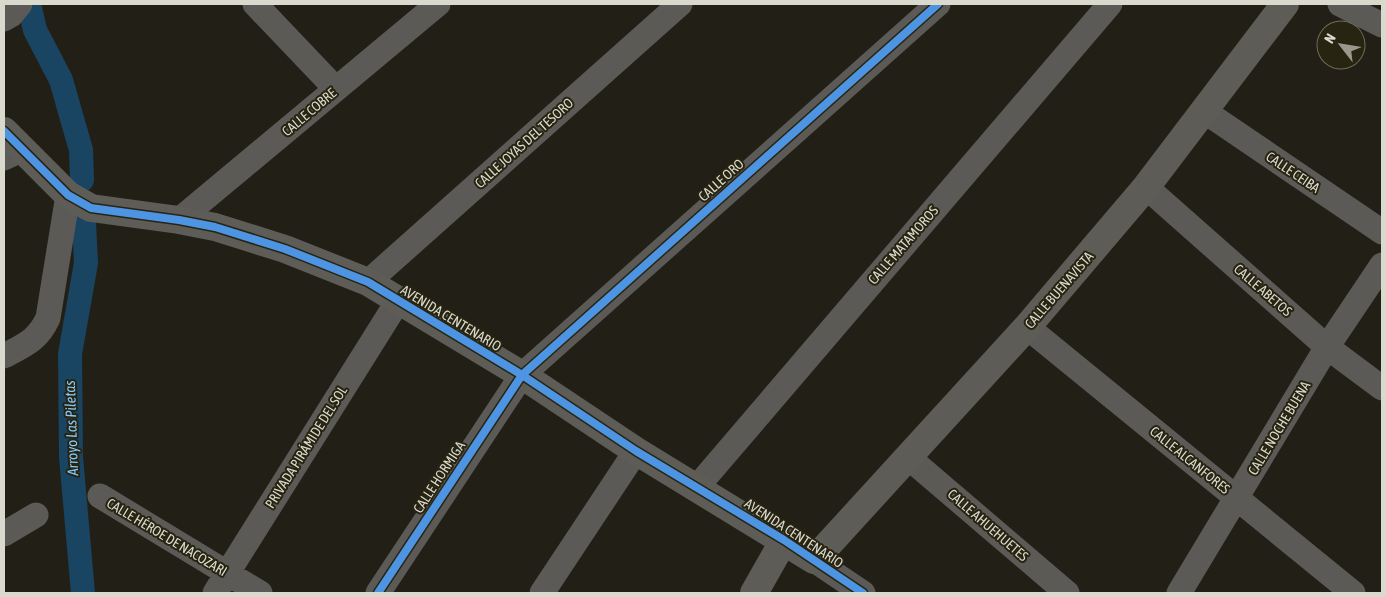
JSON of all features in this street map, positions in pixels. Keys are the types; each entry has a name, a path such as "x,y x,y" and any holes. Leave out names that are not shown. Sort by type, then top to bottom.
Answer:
{"street":[{"path":"255,4 336,89"},
{"name":"CALLE COBRE","path":"179,220 438,4"},
{"name":"CALLE JOYAS DEL TESORO","path":"368,282 680,4"},
{"name":"CALLE ORO","path":"522,375 938,4"},
{"name":"CALLE MATAMOROS","path":"697,487 1110,4"},
{"path":"1340,4 1382,26"},
{"name":"CALLE BUENAVISTA","path":"814,560 910,458 1146,187 1282,5"},
{"name":"CALLE CEIBA","path":"1204,111 1382,232"},
{"name":"AVENIDA CENTENARIO","path":"10,146 68,195 91,208 179,220 250,237 368,282 522,375 636,451 784,540 863,593"},
{"name":"CALLE ABETOS","path":"1146,187 1327,347 1382,388"},
{"path":"4,356 28,344 41,333 48,318 68,195"},
{"name":"CALLE NOCHE BUENA","path":"1179,593 1327,347 1382,265"},
{"name":"PRIVADA PIRÁMIDE DEL SOL","path":"221,583 398,301"},
{"name":"CALLE ALCANFORES","path":"1026,327 1353,593"},
{"name":"CALLE HORMIGA","path":"378,593 522,375"},
{"path":"542,593 636,451"},
{"name":"CALLE AHUEHUETES","path":"910,458 1067,593"},
{"name":"CALLE HÉROE DE NACOZARI","path":"100,496 221,583 260,593"},
{"path":"4,534 36,516"},
{"path":"754,593 784,540"}],"waterway":[{"name":"Arroyo Las Piletas","path":"29,4 35,30 61,80 81,150 82,180"},
{"name":"Arroyo Las Piletas","path":"83,593 71,457 70,354 86,263 84,222"}],"cycle path":[{"path":"378,593 522,375 938,4"},
{"path":"4,131 68,195 91,208 215,227 285,249 368,282 522,375 636,451 784,540 863,593"}]}
